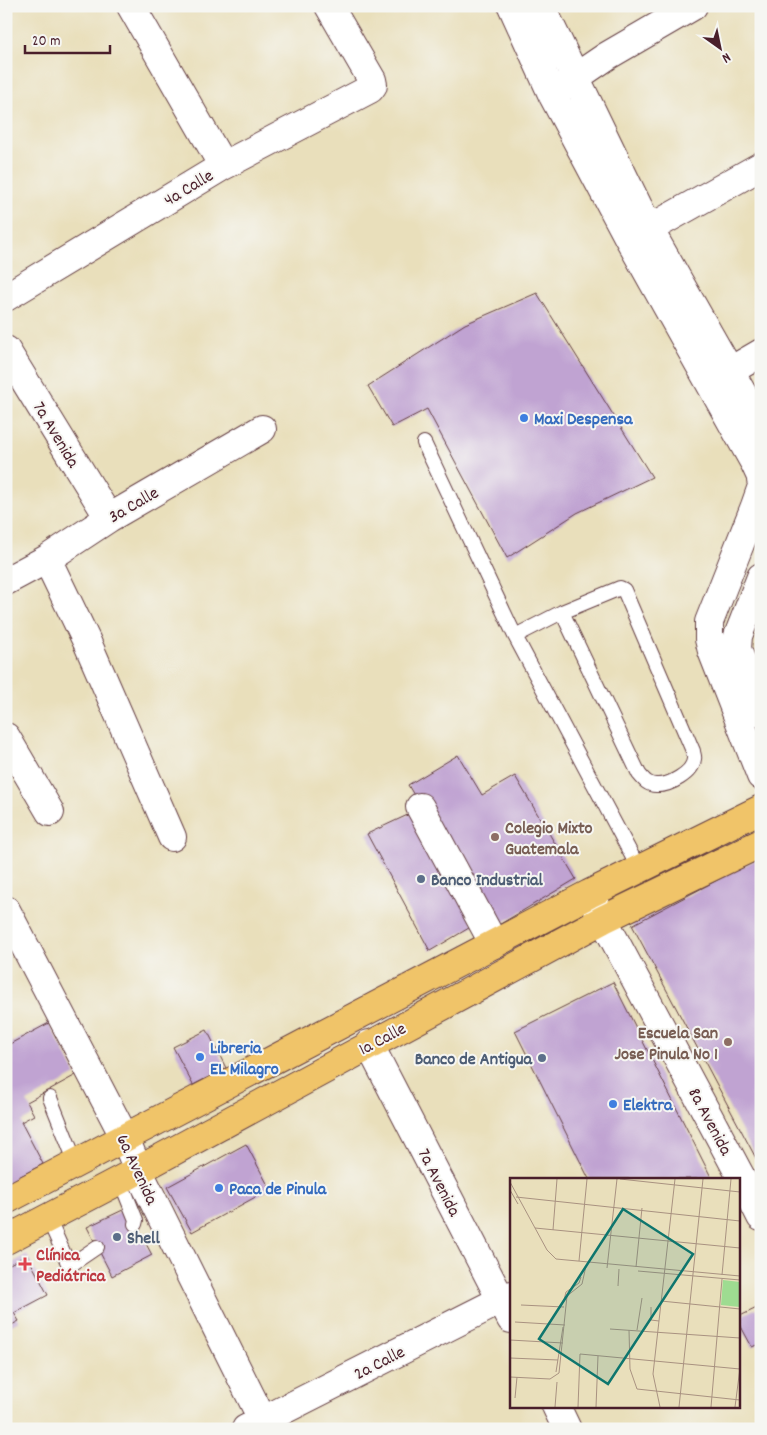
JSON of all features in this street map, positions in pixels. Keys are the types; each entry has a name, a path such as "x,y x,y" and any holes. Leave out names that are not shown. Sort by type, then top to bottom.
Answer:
{"main road":[{"name":"1a Calle","path":"6,1200 589,894 761,809"},
{"name":"1a Calle","path":"6,1240 604,919 761,843"},
{"path":"494,944 503,948 508,954 511,963 508,971"}],"street":[{"path":"131,6 223,166"},
{"name":"4a Calle","path":"6,297 223,166 370,88 373,85 372,80 329,6"},
{"path":"512,6 552,94 638,233 730,371 761,426"},
{"path":"541,6 575,77 638,233 755,464 761,480"},
{"path":"552,94 607,56 693,6"},
{"path":"638,233 761,166"},
{"name":"7a Avenida","path":"6,350 109,518"},
{"path":"730,371 761,353"},
{"name":"3a Calle","path":"6,581 47,559 109,518 262,429"},
{"path":"761,489 709,622 709,639 712,651 761,776"},
{"path":"47,559 87,642 172,837"},
{"path":"761,577 738,636 737,649 761,712"},
{"path":"6,736 50,812"},
{"path":"420,807 494,944"},
{"name":"8a Avenida","path":"589,894 747,1174 761,1217"},
{"name":"6a Avenida","path":"6,911 125,1138 129,1175 259,1426"},
{"name":"7a Avenida","path":"369,1044 507,1305"},
{"name":"2a Calle","path":"259,1426 507,1305"},
{"path":"557,1408 567,1429"}],"lane":[{"path":"424,443 514,636 639,869"},
{"path":"514,636 562,612 620,588 625,592 693,751 694,760 690,770 677,780 668,784 655,785 645,781 640,774 562,612"},
{"path":"50,1098 76,1163"},
{"path":"129,1175 137,1222 135,1224"},
{"path":"48,1218 68,1263 72,1264 97,1247"}],"building":[{"name":"Maxi Despensa","path":"537,293 652,477 577,513 507,558 427,409 392,427 368,386 465,324"},
{"name":"Colegio Mixto Guatemala","path":"458,755 482,795 515,776 576,879 492,929 408,785"},
{"name":"Banco Industrial","path":"414,812 474,925 430,951 367,834"},
{"name":"Escuela San Jose Pinula No 1","path":"761,857 761,1160 758,1162 632,925"},
{"name":"Elektra","path":"613,982 711,1177 588,1178 515,1031"},
{"path":"49,1023 76,1075 27,1102 34,1115 21,1122 43,1164 6,1184 6,1046"},
{"name":"Libreria EL Milagro","path":"207,1030 226,1068 193,1085 173,1047"},
{"name":"Paca de Pinula","path":"246,1144 270,1189 192,1232 167,1187"},
{"name":"Shell","path":"127,1208 152,1255 112,1276 87,1227"},
{"path":"27,1255 48,1295 14,1313 19,1321 6,1328 6,1266"},
{"path":"761,1306 761,1343 752,1347 740,1325 740,1316"}],"place":[{"name":"Maxi Despensa","path":"524,418"},
{"name":"Colegio Mixto Guatemala","path":"495,837"},
{"name":"Banco Industrial","path":"421,879"},
{"name":"Escuela San Jose Pinula No 1","path":"728,1042"},
{"name":"Libreria EL Milagro","path":"200,1057"},
{"name":"Banco de Antigua","path":"542,1058"},
{"name":"Elektra","path":"613,1104"},
{"name":"Paca de Pinula","path":"219,1188"},
{"name":"Shell","path":"117,1237"},
{"name":"Clínica Pediátrica","path":"25,1264"}]}
